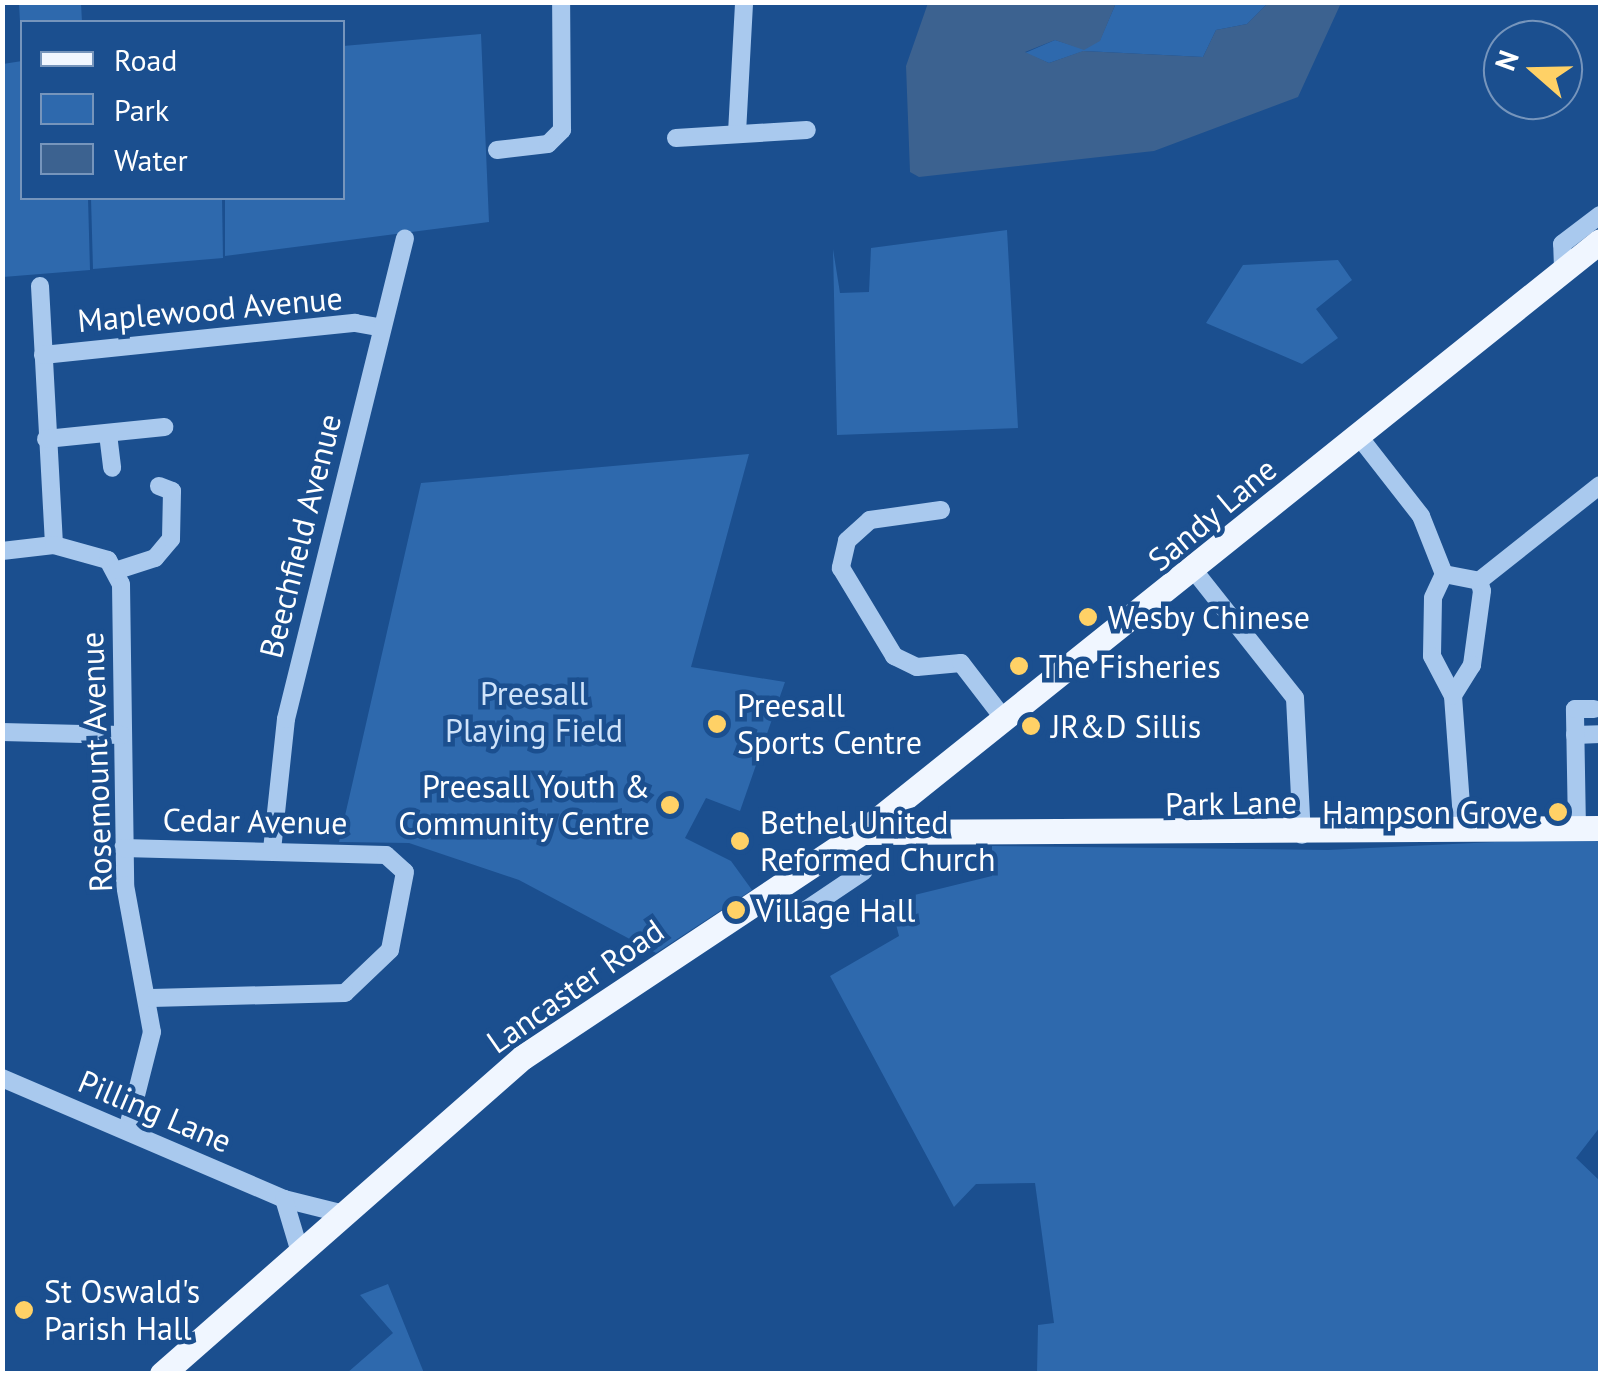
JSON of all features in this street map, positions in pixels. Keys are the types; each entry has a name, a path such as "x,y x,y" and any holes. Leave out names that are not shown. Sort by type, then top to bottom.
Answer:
{"main road":[{"name":"Sandy Lane","path":"862,832 1196,573 1357,434 1600,241"},
{"path":"906,796 927,836"},
{"name":"Park Lane","path":"862,832 927,836 1302,835 1589,828"},
{"name":"Lancaster Road","path":"162,1374 299,1249 551,1036 862,832"}],"street":[{"path":"498,150 548,144 562,130 561,2"},
{"path":"737,134 744,2"},
{"path":"676,138 807,130"},
{"path":"1563,268 1562,244 1600,215"},
{"name":"Beechfield Avenue","path":"272,850 286,719 405,239"},
{"path":"40,286 54,545"},
{"name":"Maplewood Avenue","path":"43,355 356,323 382,328"},
{"path":"46,439 164,427"},
{"path":"108,434 112,468"},
{"path":"1357,434 1421,516 1444,574 1433,598 1432,656 1454,696 1463,832"},
{"path":"1444,574 1479,581 1600,485"},
{"path":"2,551 54,545 118,570 155,558 171,539 172,491 159,486"},
{"path":"941,510 870,520 847,541 841,568 894,656 917,667 961,663 1004,719"},
{"name":"Rosemount Avenue","path":"118,570 123,848 151,998 149,1051 127,1131"},
{"path":"1196,573 1294,698 1302,835"},
{"path":"1454,696 1477,646 1479,581"},
{"path":"1589,828 1575,710 1594,709"},
{"path":"2,732 122,734"},
{"path":"1575,735 1600,734"},
{"name":"Cedar Avenue","path":"123,848 386,855 400,863 407,884 396,936 345,994 151,998"},
{"path":"778,890 789,909 803,912 864,871"},
{"name":"Pilling Lane","path":"2,1078 335,1218"},
{"path":"284,1199 299,1249"}],"green space":[{"path":"19,3 81,3 82,20 20,22"},
{"path":"1116,3 1268,3 1247,24 1216,30 1203,57 1084,51 1049,63 1025,53 1055,40 1084,49 1100,40"},
{"path":"481,34 489,222 225,256 225,200 345,200 345,46"},
{"path":"20,61 20,200 88,200 90,270 3,277 3,64"},
{"path":"91,200 222,200 223,258 93,269"},
{"path":"1007,230 1018,428 837,435 833,249 840,293 869,292 871,248"},
{"path":"1338,260 1352,280 1316,309 1338,338 1302,364 1206,323 1243,265"},
{"name":"Preesall Playing Field","path":"749,454 691,667 785,682 740,811 706,798 685,838 731,861 752,890 656,953 519,880 409,843 339,842 421,483"},
{"path":"1600,837 1600,1127 1576,1158 1600,1181 1600,1373 1037,1373 1038,1325 1054,1323 1035,1183 976,1184 954,1207 830,976 899,936 890,901 992,876 992,846 1328,850"},
{"path":"388,1284 424,1373 347,1373 393,1333 360,1295"}],"water":[{"path":"928,3 1116,3 1100,41 1084,50 1055,40 1025,52 1049,63 1083,51 1203,57 1216,30 1247,24 1268,3 1341,3 1298,97 1154,151 919,177 910,172 906,66"}],"place":[{"name":"Wesby Chinese","path":"1088,617"},
{"name":"The Fisheries","path":"1019,666"},
{"name":"Preesall Sports Centre","path":"717,724"},
{"name":"JR&D Sillis","path":"1031,726"},
{"name":"Preesall Youth & Community Centre","path":"670,805"},
{"name":"Hampson Grove","path":"1558,812"},
{"name":"Bethel United Reformed Church","path":"740,841"},
{"name":"Village Hall","path":"736,910"},
{"name":"St Oswald's Parish Hall","path":"24,1310"}]}
